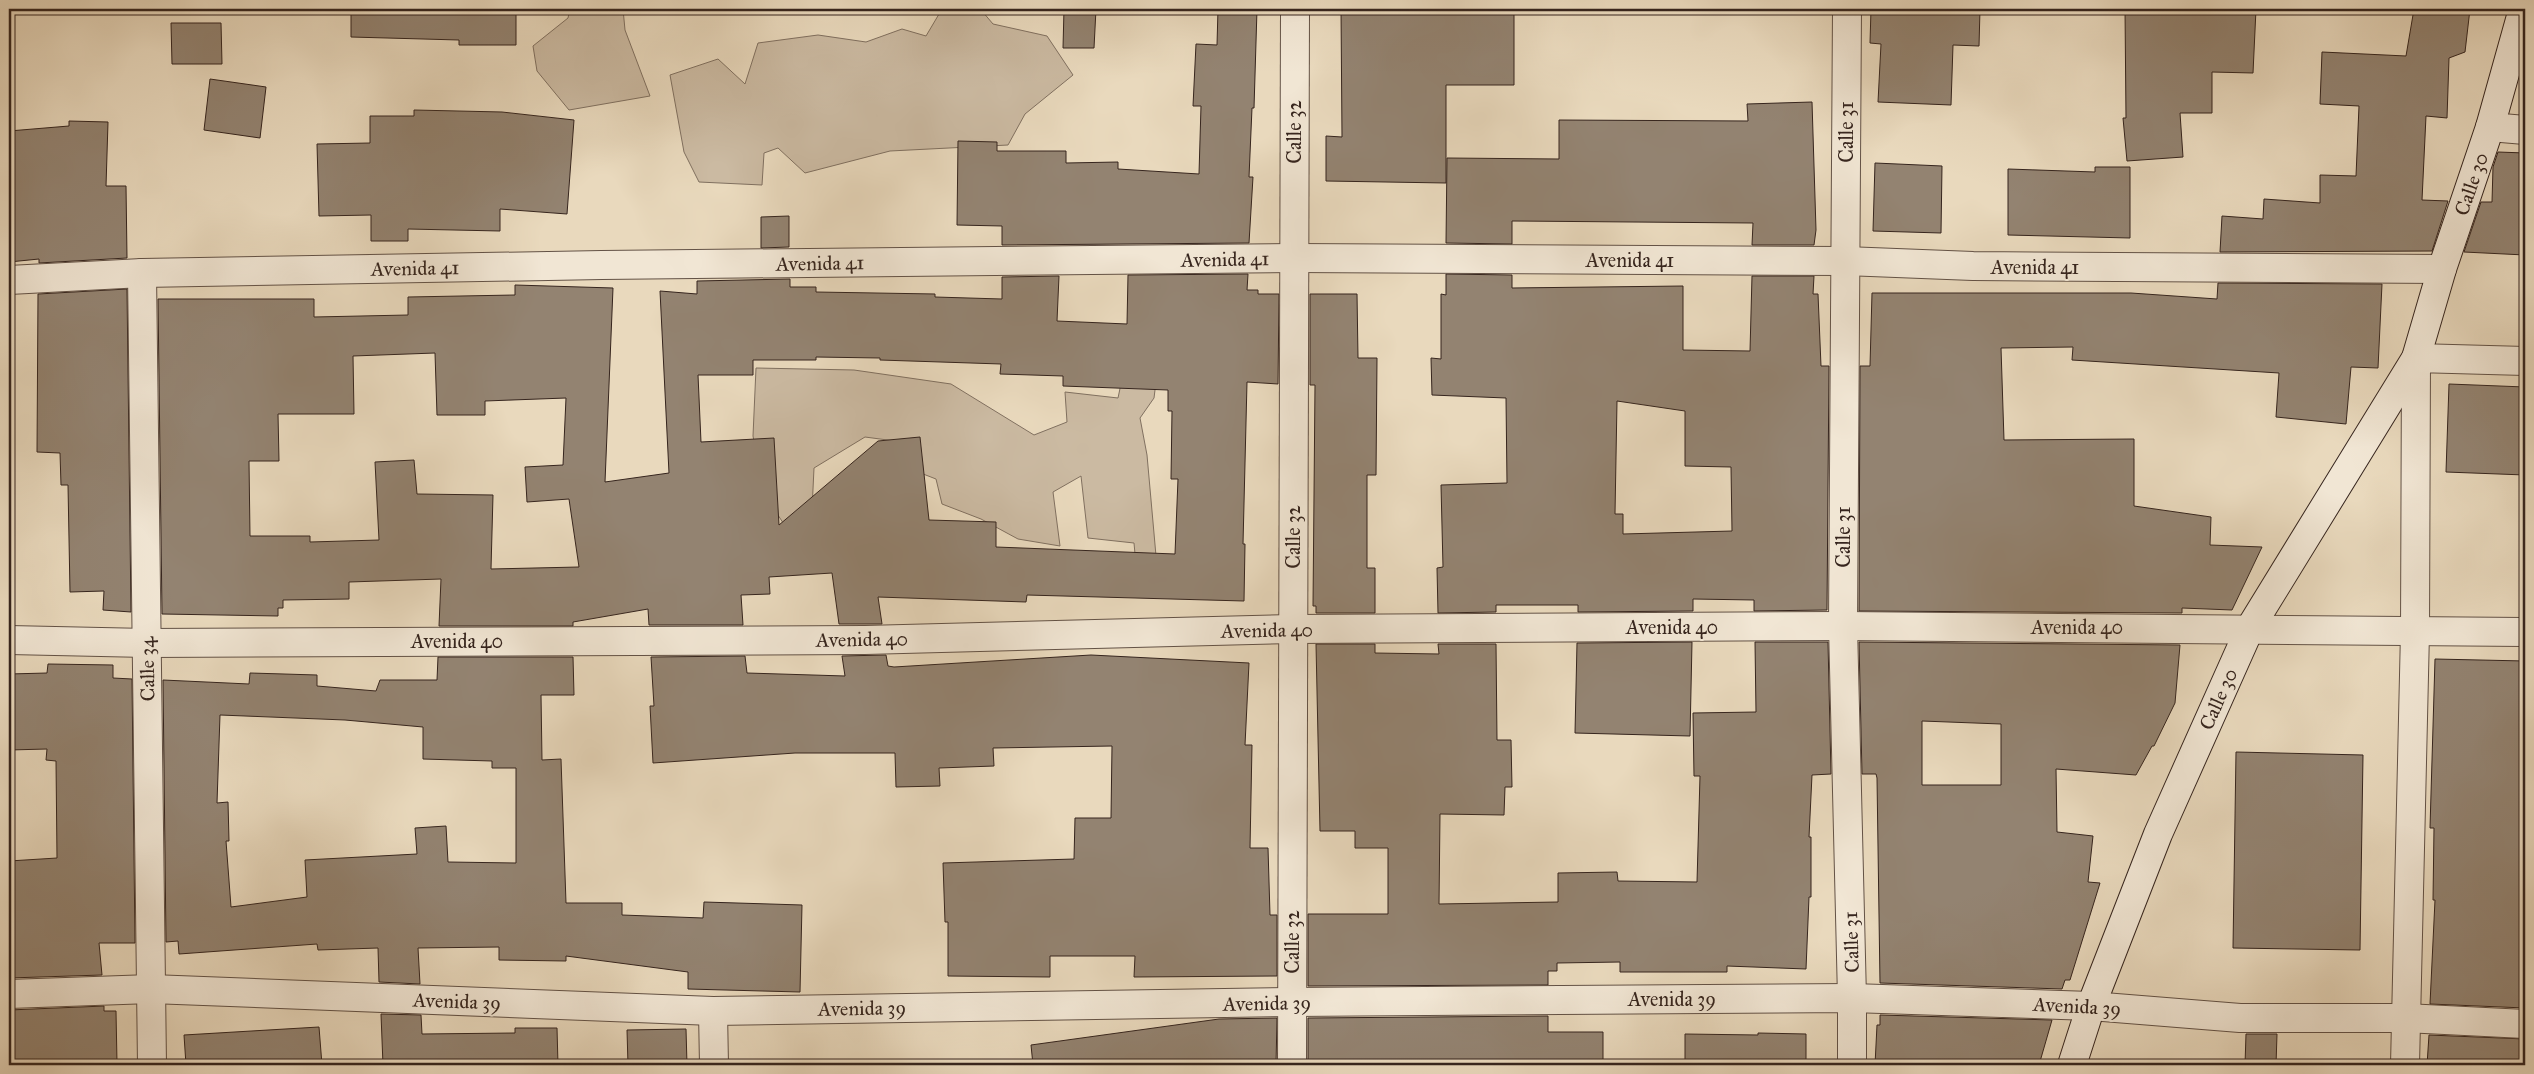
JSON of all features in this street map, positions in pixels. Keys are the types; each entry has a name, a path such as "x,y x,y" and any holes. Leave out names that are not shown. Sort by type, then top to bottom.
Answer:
{"street":[{"name":"Calle 32","path":"1292,1065 1295,9"},
{"name":"Calle 31","path":"1847,9 1842,626 1852,998 1852,1065"},
{"name":"Calle 30","path":"2072,1065 2091,1006 2158,834 2250,628 2416,358 2442,269 2490,128 2523,9"},
{"path":"2490,128 2525,130"},
{"name":"Avenida 41","path":"9,280 142,272 641,264 1294,258 1845,261 1973,266 2442,269"},
{"name":"Calle 34","path":"142,272 152,1065"},
{"name":"Calle 30","path":"2405,1065 2416,632 2416,358"},
{"path":"2416,358 2525,361"},
{"name":"Avenida 40","path":"9,640 147,643 865,640 1293,629 1842,626 2250,628 2416,632 2525,632"},
{"name":"Avenida 39","path":"9,994 151,989 713,1011 1292,1002 1852,998 2091,1006 2240,1018 2405,1018 2525,1024"},
{"path":"713,1011 714,1065"}],"shaded area":[{"path":"570,9 623,9 625,30 650,96 569,110 537,71 533,46 568,18"},
{"path":"942,9 977,9 982,11 993,24 1047,36 1073,75 1025,114 1008,145 890,151 805,173 778,148 764,153 762,185 699,182 684,152 670,75 718,59 745,84 758,43 818,35 866,42 902,29 926,36"},
{"path":"1159,358 1154,398 1140,418 1147,455 1157,567 1136,565 1134,543 1088,538 1081,476 1053,492 1060,546 1018,539 981,519 942,504 936,479 918,472 910,443 865,437 814,468 812,510 789,532 763,492 753,436 756,368 854,370 951,384 1034,435 1067,422 1065,392 1118,398 1126,360"}],"building":[{"path":"351,9 516,9 516,45 459,45 459,40 351,37"},
{"path":"1064,9 1096,9 1094,48 1063,48"},
{"path":"1218,9 1257,9 1254,108 1252,108 1249,177 1253,177 1249,243 1002,245 1002,226 957,225 958,141 997,142 997,151 1066,151 1066,163 1118,162 1118,169 1199,174 1201,106 1193,106 1196,44 1217,45"},
{"path":"1341,9 1514,9 1514,85 1446,85 1446,183 1326,181 1326,136 1342,137"},
{"path":"1871,9 1980,9 1979,46 1953,45 1951,105 1878,102 1881,44 1870,43"},
{"path":"2125,9 2256,9 2253,73 2212,72 2212,113 2180,113 2183,157 2127,161 2123,118 2126,118"},
{"path":"2414,9 2470,9 2465,52 2449,58 2447,118 2426,116 2422,200 2448,201 2432,251 2220,252 2222,216 2263,219 2264,199 2320,203 2320,175 2356,176 2359,106 2320,104 2322,52 2406,56"},
{"path":"171,23 221,23 222,64 172,64"},
{"path":"210,79 266,87 260,138 204,130"},
{"path":"1812,102 1816,230 1814,245 1752,245 1753,223 1512,221 1512,244 1446,243 1447,158 1559,159 1559,120 1748,121 1747,104"},
{"path":"414,110 502,112 574,120 567,214 500,209 500,231 408,229 408,241 371,241 371,215 319,216 317,144 370,143 370,116 414,116"},
{"path":"69,121 108,122 106,186 126,186 127,258 39,263 39,259 9,262 9,131 69,126"},
{"path":"2498,152 2525,153 2525,255 2464,252 2481,202 2492,202 2493,167"},
{"path":"1875,163 1942,166 1941,233 1873,231"},
{"path":"2095,167 2130,167 2130,238 2008,235 2008,169 2095,172"},
{"path":"789,216 789,247 761,248 761,217"},
{"path":"1248,274 1247,290 1258,290 1258,294 1279,294 1278,384 1247,382 1243,544 1245,544 1244,601 1027,595 1026,602 878,597 882,624 839,624 832,573 769,577 770,594 741,595 743,625 649,625 648,609 573,622 573,626 439,626 441,579 349,582 349,599 283,600 283,608 278,608 278,616 162,614 158,299 314,299 314,317 408,315 408,297 515,295 515,285 613,288 605,482 669,473 660,291 697,294 697,281 790,279 790,287 816,287 816,292 935,294 935,297 1002,299 1002,277 1059,276 1057,321 1127,324 1128,275","holes":["435,353 437,415 485,415 485,401 566,398 563,465 525,467 527,502 569,499 579,567 491,569 493,495 417,494 414,460 375,462 379,540 310,542 310,536 250,536 249,461 279,461 278,414 354,414 353,356","816,357 1001,364 1000,374 1063,376 1063,386 1168,390 1168,411 1172,411 1171,479 1178,479 1175,554 996,547 996,522 929,520 920,437 878,441 779,525 774,438 701,442 698,375 753,375 753,360 816,360"]},
{"path":"1446,274 1512,275 1512,288 1683,286 1683,350 1750,351 1752,276 1814,276 1813,294 1818,294 1821,366 1829,366 1827,610 1754,611 1754,600 1693,599 1693,611 1578,612 1578,605 1496,605 1496,612 1438,613 1437,568 1443,567 1441,485 1507,483 1506,398 1432,395 1431,358 1441,359 1441,294 1446,295","holes":["1617,401 1685,411 1685,466 1731,467 1732,531 1623,534 1623,514 1615,514"]},
{"path":"2218,283 2382,284 2378,368 2351,367 2346,424 2276,417 2279,373 2072,360 2073,347 2001,348 2004,440 2134,439 2134,506 2211,517 2210,545 2262,547 2232,610 2182,608 2182,613 1859,611 1860,366 1870,366 1872,293 2131,293 2217,299"},
{"path":"127,289 131,612 103,610 104,591 70,592 68,485 61,485 60,453 37,452 38,294"},
{"path":"1310,294 1357,294 1358,358 1377,358 1376,475 1367,475 1367,568 1375,568 1375,613 1316,613 1316,606 1313,606 1315,385 1310,385"},
{"path":"2449,384 2525,387 2525,475 2446,472"},
{"path":"1692,642 1690,736 1575,733 1577,643"},
{"path":"1755,642 1828,642 1831,774 1812,775 1809,837 1811,837 1811,897 1809,897 1806,969 1727,966 1727,972 1620,972 1620,962 1557,963 1557,971 1548,971 1548,985 1308,986 1308,914 1388,914 1388,848 1355,848 1355,831 1320,831 1316,644 1375,644 1375,653 1439,654 1438,644 1496,644 1497,740 1511,740 1512,787 1505,787 1504,815 1440,814 1439,904 1558,902 1558,873 1617,872 1618,881 1697,882 1700,776 1694,776 1693,713 1756,712"},
{"path":"1859,642 2180,645 2175,703 2154,746 2152,746 2136,775 2056,769 2057,832 2093,836 2088,882 2100,883 2070,980 2065,980 2062,989 1880,983 1877,778 1876,774 1862,774","holes":["1922,721 2001,724 2001,785 1922,785"]},
{"path":"886,655 888,666 894,667 1091,655 1249,663 1245,745 1252,745 1250,848 1268,848 1270,915 1277,915 1277,976 1134,977 1135,956 1050,956 1050,977 948,976 948,922 945,922 943,863 1074,859 1075,818 1111,818 1112,746 993,748 994,766 939,768 940,786 896,787 895,753 795,753 653,763 650,706 654,706 651,657 745,656 747,673 845,676 842,656"},
{"path":"438,657 573,657 574,695 541,695 542,760 561,759 566,903 622,903 622,915 703,918 704,902 802,905 800,992 688,989 688,972 566,956 566,961 499,960 499,947 418,948 420,984 379,982 378,948 318,950 317,944 179,954 178,941 166,942 163,680 249,684 250,673 317,675 317,686 376,691 380,680 437,680","holes":["220,715 345,720 423,727 423,759 492,761 492,768 516,768 516,863 448,862 446,826 415,828 417,854 305,860 307,897 231,907 226,841 229,841 228,802 217,803"]},
{"path":"2435,659 2525,661 2525,751 2520,910 2525,910 2525,1008 2430,1004 2435,900 2433,900 2434,828 2430,828"},
{"path":"48,664 113,665 113,678 132,679 135,943 99,943 102,975 9,978 9,861 57,858 56,761 46,760 47,749 9,750 9,674 47,673"},
{"path":"2236,752 2363,755 2360,950 2233,948"},
{"path":"104,1006 104,1011 116,1011 117,1063 9,1065 9,1010"},
{"path":"381,1014 421,1015 422,1034 515,1033 515,1028 557,1028 558,1065 383,1065"},
{"path":"1880,1015 2052,1020 2039,1065 1875,1065 1877,1025 1880,1025"},
{"path":"1548,1016 1548,1032 1603,1032 1603,1065 1308,1065 1308,1018"},
{"path":"1277,1018 1276,1065 1033,1065 1031,1045 1219,1019"},
{"path":"319,1027 322,1065 186,1065 184,1035"},
{"path":"686,1029 687,1065 628,1065 627,1030"},
{"path":"1758,1033 1806,1034 1806,1065 1685,1065 1685,1034 1758,1035"},
{"path":"2246,1034 2277,1034 2276,1065 2245,1065"},
{"path":"2429,1035 2525,1039 2525,1065 2427,1065"}]}
